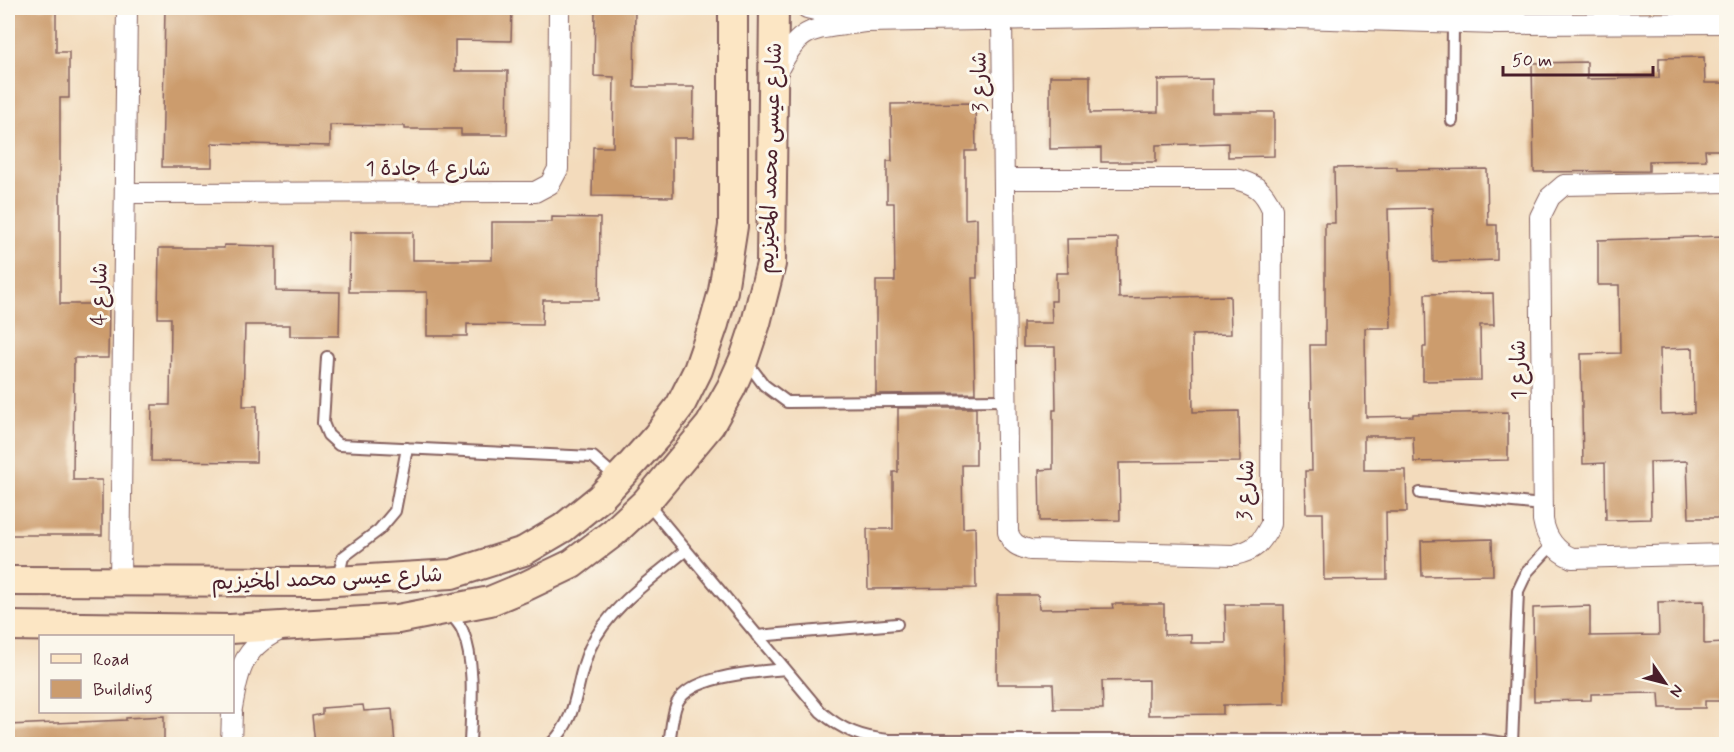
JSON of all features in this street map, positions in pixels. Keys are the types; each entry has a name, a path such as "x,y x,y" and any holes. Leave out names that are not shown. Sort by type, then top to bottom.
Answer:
{"street":[{"name":"شارع 4","path":"120,581 127,8"},
{"name":"شارع 4 جادة 1","path":"125,193 536,192 550,184 558,169 559,8"},
{"name":"شارع عيسى محمد المخيزيم","path":"12,603 120,581 338,581 452,574 524,551 563,528 600,498 657,436 680,406 698,370 717,311 733,226 733,8"},
{"name":"شارع عيسى محمد المخيزيم","path":"12,603 173,632 398,619 490,601 572,564 613,532 646,502 710,425 731,388 756,323 771,264 774,8"},
{"path":"807,8 866,22"},
{"path":"774,78 786,53 798,39 812,31 829,26 866,22 1225,12 1453,23 1497,16 1726,23"},
{"name":"شارع 3","path":"1002,19 1008,532 1010,540 1020,548 1030,550 1234,555 1248,552 1262,540 1271,524 1272,208 1267,197 1253,184 1235,179 1005,180"},
{"name":"شارع 1","path":"1552,545 1545,529 1543,505 1540,218 1544,207 1550,197 1564,185 1726,182"},
{"path":"734,200 739,207 755,211 763,208 773,194"},
{"path":"729,253 745,246 753,247 767,257 771,264"},
{"path":"1552,545 1572,558 1726,554"},
{"path":"234,699 239,670 245,659 266,639 291,626"},
{"path":"231,744 232,713"}],"lane":[{"path":"1452,121 1453,23"},
{"path":"327,357 323,423 328,435 339,445 593,457 618,479"},
{"path":"744,359 764,385 787,402 1007,399"},
{"path":"338,581 343,557 379,530 395,511 407,448"},
{"path":"1420,493 1543,505"},
{"path":"646,502 821,712 846,730 874,739 1483,740 1511,744 1518,591 1527,572 1552,545"},
{"path":"551,744 568,723 589,648 608,620 636,592 686,550"},
{"path":"448,610 463,630 468,651 471,685 471,744"},
{"path":"757,636 897,624"},
{"path":"669,744 677,703 691,688 737,674 785,669"}],"building":[{"path":"8,8 56,8 56,52 69,52 69,98 60,98 60,304 109,304 108,358 74,358 73,480 102,480 102,535 8,535"},
{"path":"165,8 512,8 511,41 455,40 455,71 508,71 507,135 461,135 461,129 330,125 330,146 212,143 212,167 162,167"},
{"path":"595,8 635,8 634,87 694,87 693,138 673,138 673,197 592,196 593,147 613,147 614,77 594,76"},
{"path":"1704,57 1705,83 1726,83 1726,150 1705,150 1706,160 1649,161 1649,171 1534,172 1532,63 1587,62 1587,79 1659,78 1659,58"},
{"path":"1050,76 1090,76 1090,113 1158,112 1158,80 1212,79 1212,112 1274,112 1274,156 1228,157 1228,143 1156,145 1156,162 1101,162 1101,148 1050,149"},
{"path":"975,103 976,151 965,151 965,219 977,218 977,278 972,278 975,393 876,394 876,281 895,281 894,203 887,203 887,161 892,161 891,104"},
{"path":"1397,167 1397,170 1487,169 1488,225 1497,225 1497,260 1433,262 1432,208 1388,209 1391,328 1365,328 1366,417 1508,412 1508,460 1414,462 1413,436 1364,436 1364,470 1406,470 1407,512 1386,512 1387,579 1324,580 1323,513 1306,513 1305,471 1312,471 1310,345 1325,345 1325,223 1335,223 1334,168"},
{"path":"552,217 600,218 599,300 543,300 542,325 467,324 467,336 427,336 427,292 349,292 350,232 413,232 413,260 492,260 492,222 552,222"},
{"path":"1724,236 1726,518 1689,518 1687,461 1650,462 1651,519 1606,520 1605,463 1583,464 1581,354 1620,353 1619,285 1598,285 1598,240","holes":["1693,348 1694,413 1661,414 1660,349"]},
{"path":"1118,238 1119,298 1230,296 1231,334 1192,335 1193,412 1239,411 1240,462 1119,463 1120,520 1040,521 1039,470 1053,469 1053,410 1056,410 1055,347 1023,347 1023,323 1052,323 1051,301 1056,301 1056,273 1068,273 1067,239"},
{"path":"224,245 276,246 276,291 340,292 339,336 290,336 290,325 245,325 243,406 257,406 256,462 151,461 152,405 170,405 171,318 158,318 159,248 224,248"},
{"path":"1493,293 1494,325 1480,325 1481,380 1423,381 1423,347 1426,347 1425,294"},
{"path":"898,408 976,408 976,465 962,465 963,528 975,527 976,588 868,589 867,529 893,529 893,472 898,472"},
{"path":"1492,539 1493,575 1422,576 1421,541"},
{"path":"997,595 1038,595 1039,609 1113,608 1112,604 1164,604 1164,635 1191,634 1191,643 1226,643 1225,605 1284,605 1285,704 1223,705 1223,714 1148,715 1148,680 1102,681 1103,709 1054,709 1053,684 997,684"},
{"path":"1704,601 1704,644 1726,643 1726,701 1705,701 1705,708 1660,708 1659,693 1591,694 1591,700 1534,701 1533,608 1590,606 1590,636 1659,635 1658,602"},
{"path":"363,705 364,711 392,709 395,744 315,744 312,716 322,714 322,708"},
{"path":"164,716 164,744 8,744 8,725 126,720 126,718"}]}
